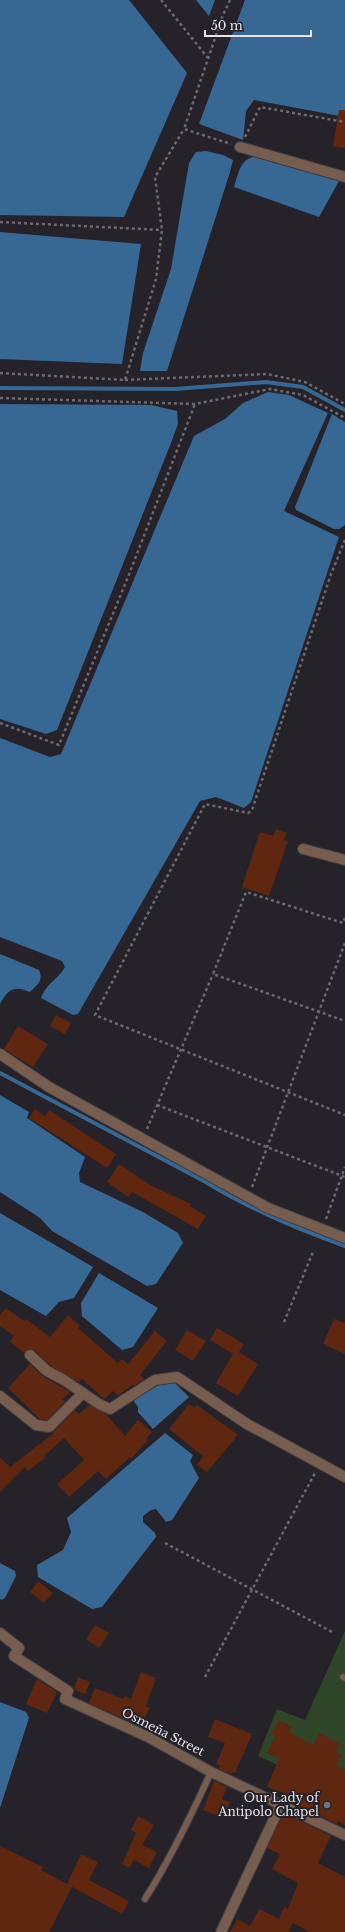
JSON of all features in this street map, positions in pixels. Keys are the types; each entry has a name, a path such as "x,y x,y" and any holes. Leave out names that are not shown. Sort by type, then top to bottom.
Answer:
{"street":[{"path":"240,147 345,177"},
{"path":"303,849 345,860"},
{"path":"0,1054 49,1087 268,1208 345,1238"},
{"path":"30,1356 47,1371 64,1380 82,1394 110,1409 155,1380 178,1377 246,1424 345,1477"},
{"path":"0,1396 36,1425 49,1427 82,1394"},
{"name":"Osmeña Street","path":"0,1633 20,1648 14,1656 68,1691 65,1699 148,1737 211,1772 345,1835"},
{"path":"221,1932 281,1804"}],"lane":[{"path":"145,1899 166,1866 191,1817 211,1772"}],"path":[{"path":"161,0 208,58"},
{"path":"125,380 156,279 162,230 155,177 184,129 222,15 230,0"},
{"path":"184,129 240,147 260,107 345,122"},
{"path":"0,222 162,230"},
{"path":"0,373 125,380 266,374 305,382 345,404"},
{"path":"0,398 195,404 270,389 303,395 345,418"},
{"path":"0,723 59,745 128,577 195,404"},
{"path":"345,540 331,574 252,810 248,813 205,804 95,1015 345,1115"},
{"path":"143,1138 246,892 343,923 345,918"},
{"path":"248,1197 320,1012 345,943"},
{"path":"212,974 345,1021"},
{"path":"157,1105 344,1176"},
{"path":"322,1229 344,1176 345,1167"},
{"path":"284,1322 313,1252"},
{"path":"206,1677 320,1464"},
{"path":"166,1543 334,1633"}],"green space":[{"path":"345,1631 345,1795 319,1785 258,1756 277,1709 305,1720"}],"water":[{"path":"0,0 129,0 187,73 124,217 0,215"},
{"path":"196,0 215,0 209,16"},
{"path":"245,0 345,0 345,117 254,100 246,111 243,140 199,124"},
{"path":"206,151 223,155 233,160 230,172 167,371 140,371 143,353 171,269 189,163 196,152"},
{"path":"254,157 339,181 319,217 234,187 240,168 249,158"},
{"path":"0,232 141,244 122,364 0,359"},
{"path":"268,392 289,395 328,413 284,511 339,537 251,802 244,808 216,797 200,801 78,1014 73,1015 41,998 46,988 59,976 65,967 62,961 0,937 0,738 50,757 61,754 194,436 225,419 243,403"},
{"path":"0,404 151,405 177,411 178,424 171,443 57,730 46,734 0,719"},
{"path":"332,414 345,422 345,525 339,529 334,529 296,510 295,507"},
{"path":"0,954 39,970 41,977 37,985 30,992 20,989 12,990 6,995 0,1004"},
{"path":"0,1095 29,1112 27,1118 85,1157 79,1173 80,1182 143,1212 178,1233 183,1243 156,1284 147,1286 52,1231 40,1218 0,1192"},
{"path":"0,1213 93,1267 74,1298 59,1302 46,1316 0,1290"},
{"path":"99,1273 158,1308 133,1347 122,1350 82,1316 81,1303"},
{"path":"175,1383 189,1397 153,1429 138,1412 138,1407 133,1400 159,1385"},
{"path":"165,1433 193,1455 190,1461 199,1478 172,1520 166,1522 156,1509 151,1510 143,1516 143,1522 155,1533 156,1537 102,1607 92,1609 38,1577 37,1565 63,1550 71,1532 67,1518"},
{"path":"0,1563 15,1571 16,1576 5,1598 2,1600 0,1599"},
{"path":"0,1702 26,1712 29,1718 0,1808"}],"building":[{"path":"339,110 345,110 345,148 333,146"},
{"path":"276,829 287,833 284,840 288,841 269,896 242,887 260,832 273,836"},
{"path":"56,1015 71,1023 65,1034 50,1026"},
{"path":"18,1026 48,1044 33,1067 4,1049"},
{"path":"35,1109 45,1116 49,1110 116,1154 107,1168 29,1118"},
{"path":"119,1164 150,1185 191,1204 190,1206 206,1216 198,1229 132,1192 128,1197 107,1182"},
{"path":"6,1308 24,1321 26,1319 50,1337 68,1315 80,1326 78,1328 118,1363 122,1359 128,1364 155,1331 167,1341 140,1375 144,1379 143,1380 133,1386 132,1385 118,1396 113,1391 104,1399 82,1379 79,1382 51,1366 34,1350 29,1349 24,1353 10,1342 14,1336 0,1326 0,1315"},
{"path":"334,1319 345,1323 345,1354 323,1344"},
{"path":"217,1328 244,1344 239,1352 258,1364 238,1396 216,1383 233,1354 210,1340"},
{"path":"187,1330 206,1341 193,1361 175,1350"},
{"path":"30,1364 44,1377 70,1392 62,1400 65,1402 47,1420 40,1419 8,1388"},
{"path":"189,1404 194,1408 197,1405 238,1435 207,1472 197,1465 203,1456 169,1429"},
{"path":"89,1405 106,1414 125,1436 138,1420 152,1432 146,1439 148,1440 131,1459 130,1457 106,1479 98,1471 69,1497 57,1484 84,1460 64,1438 44,1456 46,1457 28,1471 25,1467 0,1492 0,1457 10,1467 54,1433 53,1432 75,1410 79,1414"},
{"path":"38,1581 53,1593 44,1603 30,1592"},
{"path":"95,1625 109,1633 99,1648 86,1639"},
{"path":"141,1672 156,1678 146,1706 150,1708 140,1726 89,1703 95,1688 123,1699 125,1696 131,1699"},
{"path":"78,1677 90,1682 85,1694 74,1690"},
{"path":"37,1679 57,1692 47,1713 26,1704"},
{"path":"215,1719 252,1734 235,1773 233,1772 232,1774 219,1769 220,1766 216,1764 225,1743 208,1737"},
{"path":"279,1720 292,1727 289,1732 313,1745 319,1733 340,1744 336,1752 342,1755 336,1765 345,1770 345,1825 338,1821 337,1824 286,1800 284,1799 286,1794 267,1787 279,1758 267,1753 275,1736 271,1734"},
{"path":"214,1781 227,1787 222,1799 230,1802 224,1818 203,1810"},
{"path":"284,1813 331,1836 318,1863 345,1877 345,1932 310,1932 293,1923 288,1932 230,1932 237,1919 250,1926 259,1909 279,1919 284,1907 288,1909 298,1883 272,1869 280,1854 267,1848"},
{"path":"138,1816 154,1825 142,1845 157,1852 149,1868 134,1860 129,1868 122,1864 136,1833 131,1830"},
{"path":"0,1846 43,1867 41,1870 67,1884 81,1854 98,1862 89,1880 129,1901 122,1914 72,1887 49,1932 0,1932"}],"waterway":[{"path":"0,388 175,389 266,382 303,387 345,410"},
{"path":"0,1073 255,1209 345,1246"}],"place":[{"name":"Our Lady of Antipolo Chapel","path":"327,1805"}]}
